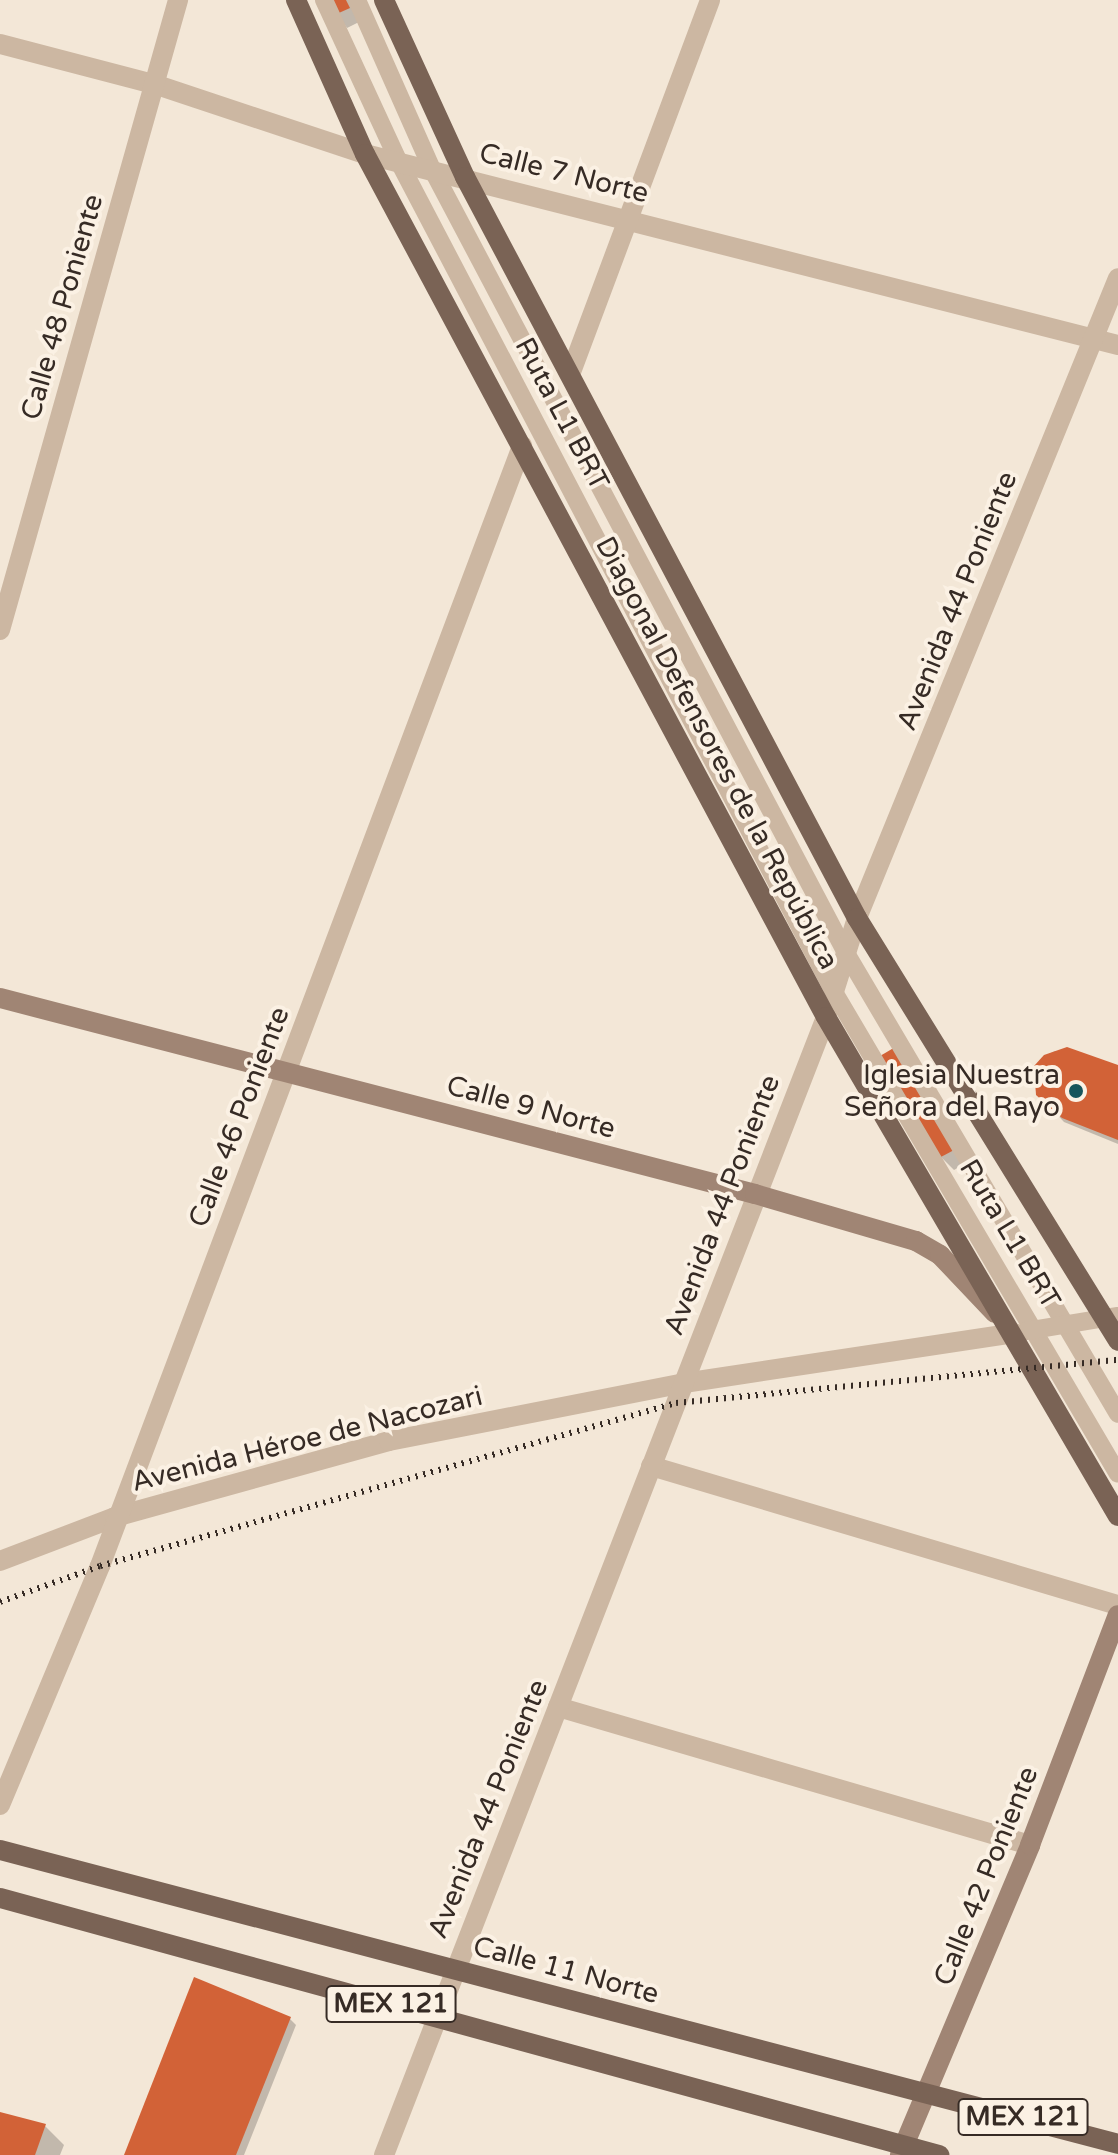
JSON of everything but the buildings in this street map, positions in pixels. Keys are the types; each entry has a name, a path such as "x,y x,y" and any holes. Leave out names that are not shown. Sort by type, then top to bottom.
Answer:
{"main road":[{"name":"Diagonal Defensores de la República","path":"296,0 365,154 826,1017 1024,1331 1118,1516"},
{"name":"Diagonal Defensores de la República","path":"384,0 465,177 571,372 857,918 1113,1318 1118,1341"},
{"name":"Calle 9 Norte","path":"0,998 755,1194 916,1241 940,1255 1024,1331"},
{"name":"Calle 42 Poniente","path":"902,2150 1030,1845 1118,1615"},
{"name":"Calle 11 Norte","path":"0,1850 928,2091 1118,2144"},
{"name":"MEX 121","path":"0,1898 436,2016 902,2150 939,2155"}],"street":[{"name":"Calle 48 Poniente","path":"0,630 178,0"},
{"path":"571,372 626,217 710,0"},
{"name":"Calle 7 Norte","path":"0,44 154,84 365,154 626,217 1118,345"},
{"name":"Avenida 44 Poniente","path":"384,2155 826,1017 857,918 1118,278"},
{"name":"Calle 46 Poniente","path":"0,1805 287,1072 522,446"},
{"name":"Avenida Héroe de Nacozari","path":"0,1561 115,1517 389,1441 684,1383 1024,1331"},
{"path":"651,1466 1118,1605"},
{"path":"558,1707 1030,1845"}],"lane":[{"name":"Ruta L1 BRT","path":"324,0 399,162 834,992 1024,1331 1118,1474"},
{"name":"Ruta L1 BRT","path":"357,0 432,169 846,953 1118,1414"},
{"path":"1024,1331 1113,1318"}],"railway":[{"path":"0,1602 100,1566 676,1403 1118,1360"}],"place":[{"name":"Iglesia Nuestra Señora del Rayo","path":"1076,1091"}]}
